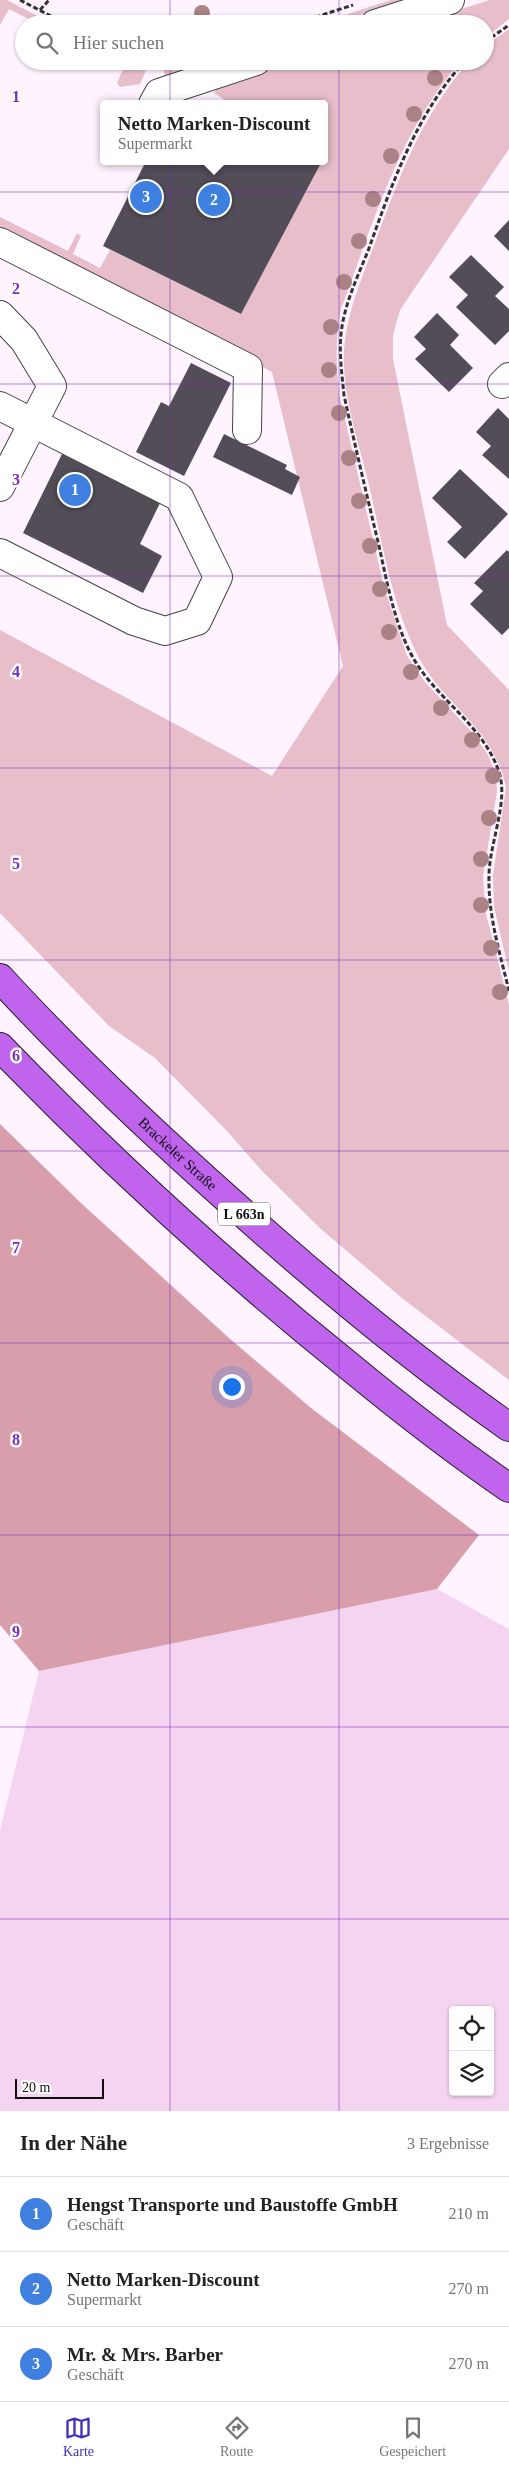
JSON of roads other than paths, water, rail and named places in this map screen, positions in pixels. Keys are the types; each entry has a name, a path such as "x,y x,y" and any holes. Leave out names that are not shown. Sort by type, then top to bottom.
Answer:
{"highway":[{"name":"Brackeler Straße","path":"0,978 155,1135 303,1267 396,1344 509,1427"},
{"path":"0,1047 66,1116 166,1211 274,1306 462,1456 509,1488"}],"lane":[{"path":"367,13 450,0"},
{"path":"155,100 159,93 229,70"},
{"path":"0,242 248,368 247,430"},
{"path":"0,315 24,340 52,386 0,487"},
{"path":"0,406 180,497 218,577 197,621 165,631 134,621 0,553"}],"place":[{"name":"Mr. & Mrs. Barber","path":"146,197"},
{"name":"Netto Marken-Discount","path":"214,200"},
{"name":"Hengst Transporte und Baustoffe GmbH","path":"75,490"}]}
